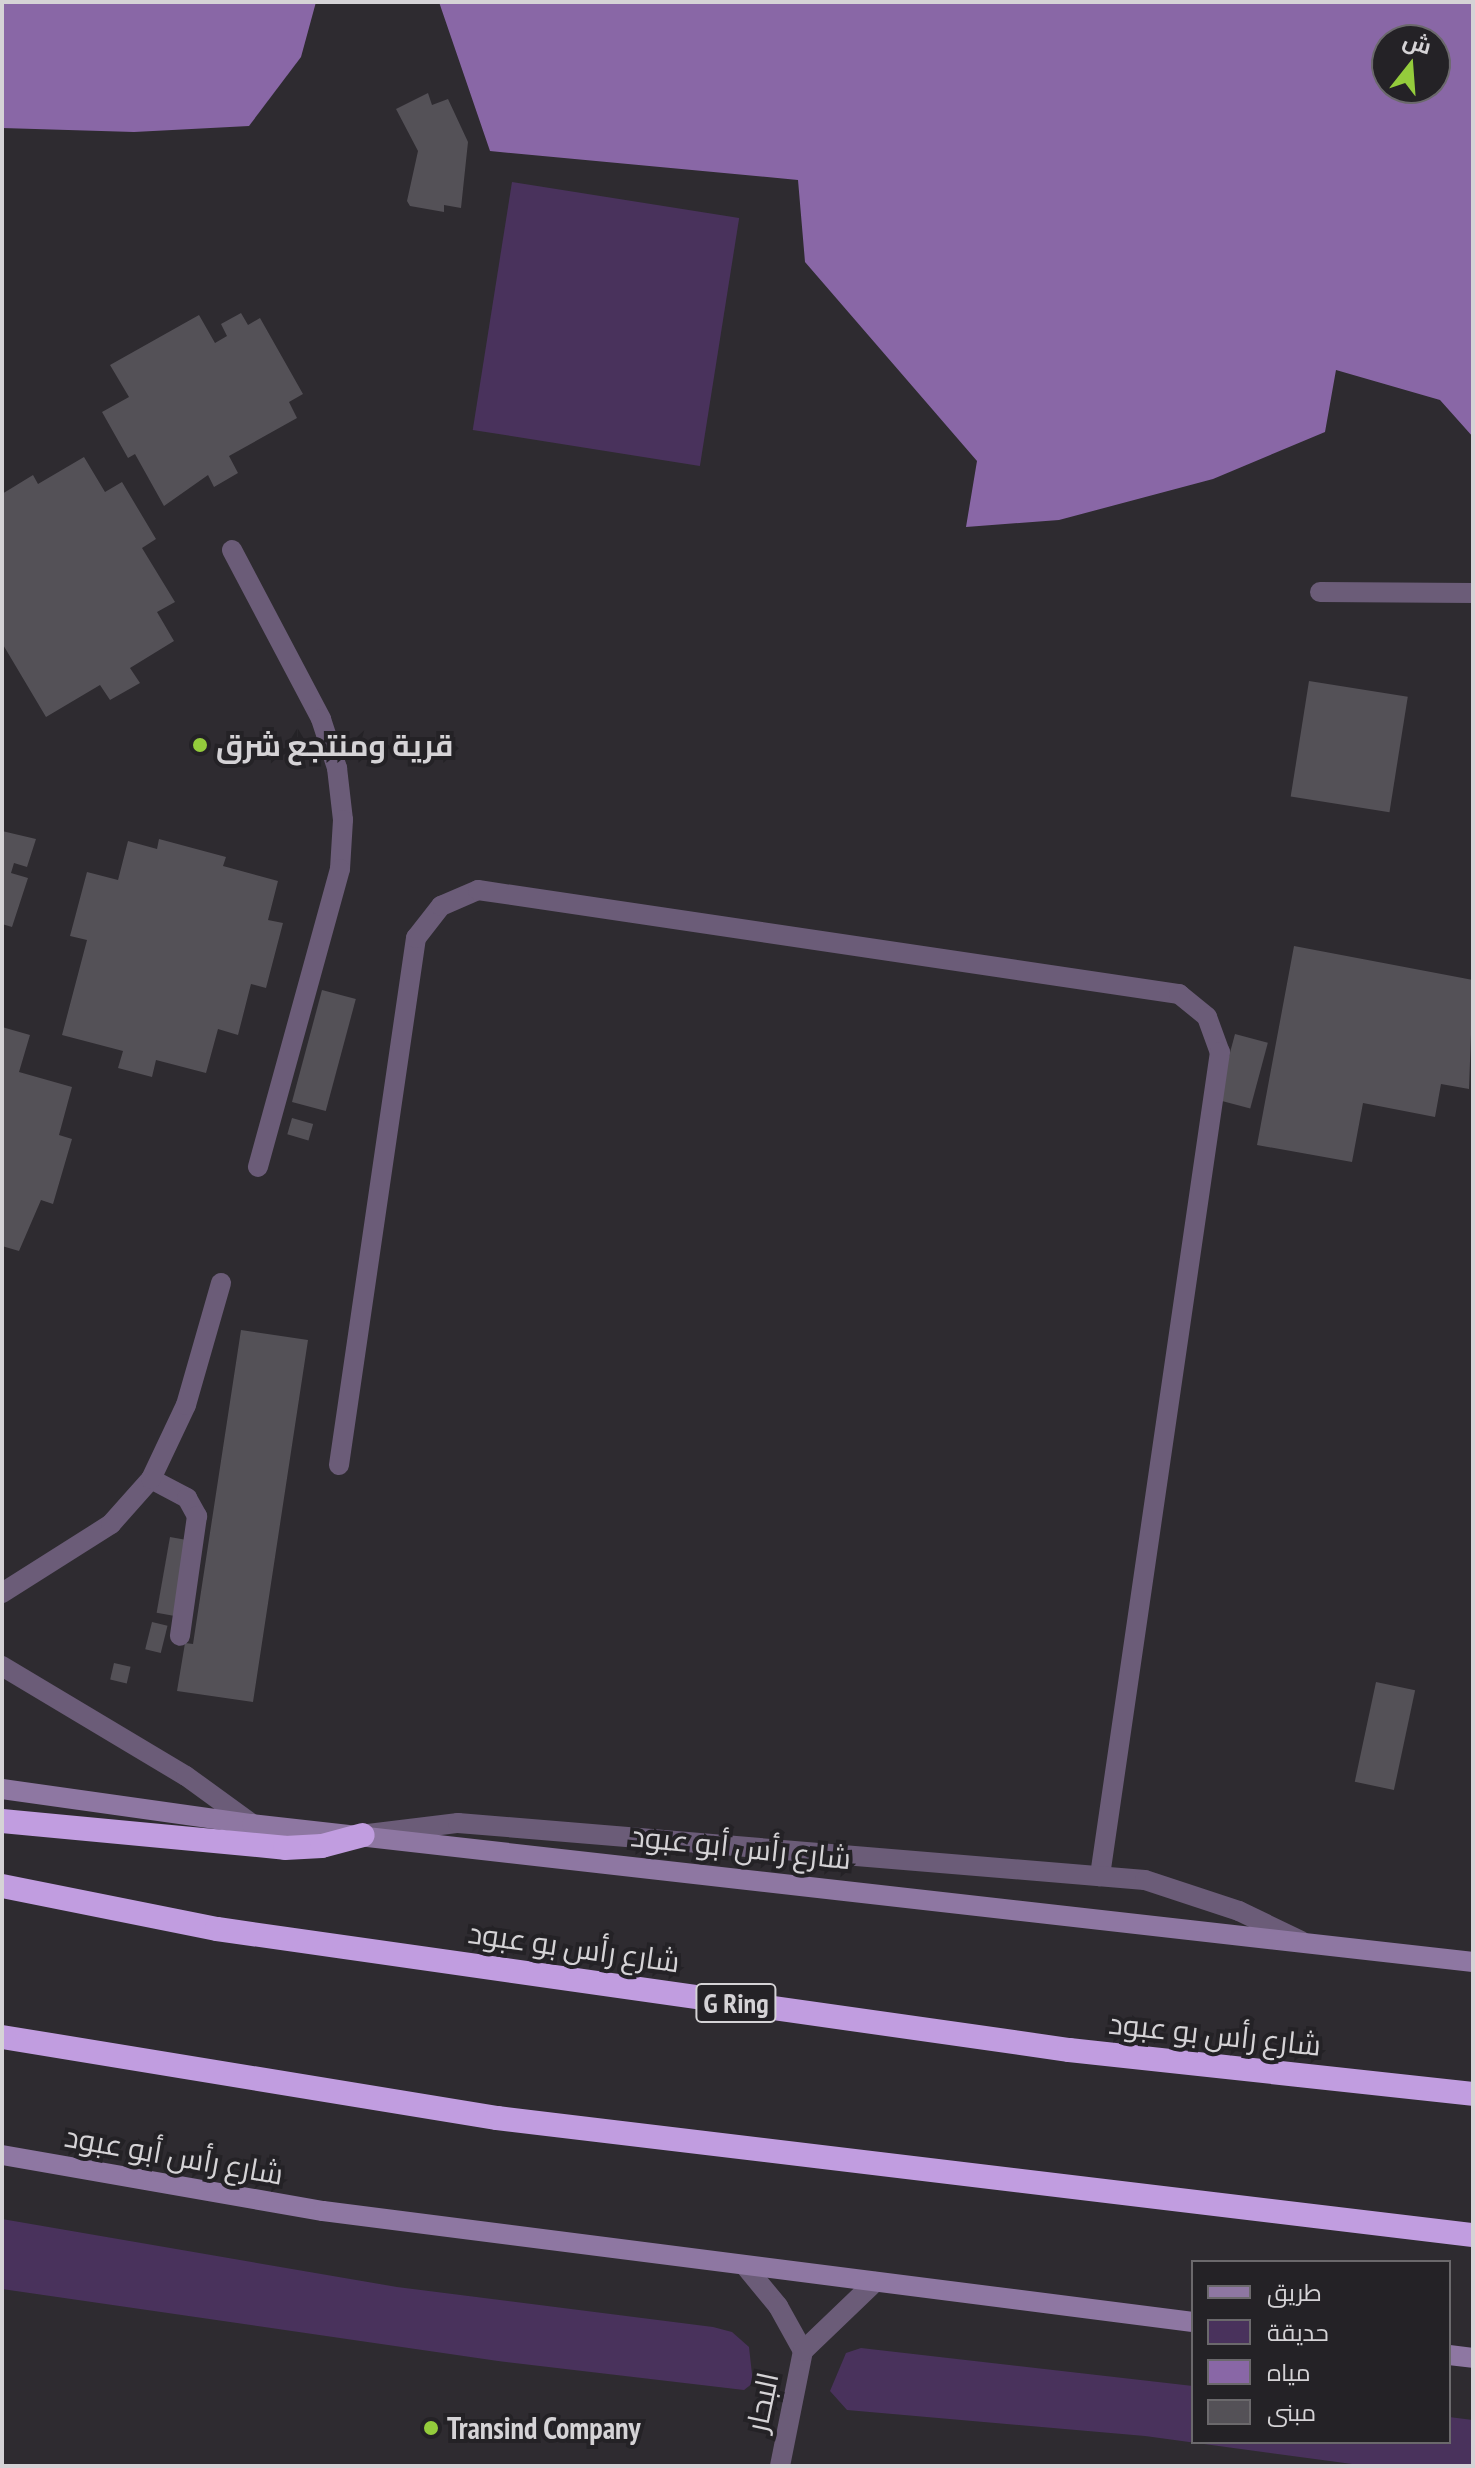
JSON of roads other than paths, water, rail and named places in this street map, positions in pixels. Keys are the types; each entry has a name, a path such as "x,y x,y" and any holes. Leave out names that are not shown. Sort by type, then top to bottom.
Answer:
{"highway":[{"path":"2,1821 285,1848 322,1846 363,1835"},
{"name":"شارع رأس بو عبود","path":"2,1886 217,1929 975,2037 1473,2094"},
{"path":"2,2037 497,2118 1473,2235"}],"street":[{"path":"232,550 321,719 337,768 343,820 340,869 258,1167"},
{"path":"1320,592 1473,593"},
{"path":"339,1465 416,938 441,906 478,890 1179,994 1207,1017 1220,1052 1100,1876"},
{"path":"2,1593 111,1524 151,1479 186,1405 221,1283"},
{"path":"151,1479 187,1498 197,1516 180,1636"},
{"path":"2,1666 186,1776 252,1824"},
{"name":"شارع رأس أبو عبود","path":"2,1789 252,1824 1473,1962"},
{"path":"363,1835 458,1823 1100,1876 1181,1890 1301,1941"},
{"name":"شارع رأس أبو عبود","path":"2,2155 323,2211 1191,2322"},
{"name":"البحار","path":"745,2266 803,2351"},
{"name":"البحار","path":"780,2466 803,2351 875,2282"},
{"path":"1451,2355 1473,2358"}],"water":[{"path":"2,2 316,2 301,57 249,126 134,132 2,128"},
{"path":"439,2 1473,2 1473,437 1440,400 1336,370 1325,432 1213,479 1059,520 966,527 977,461 805,262 798,180 490,151"}],"place":[{"name":"قرية ومنتجع شرق","path":"200,745"},
{"name":"Transind Company","path":"431,2428"}]}
